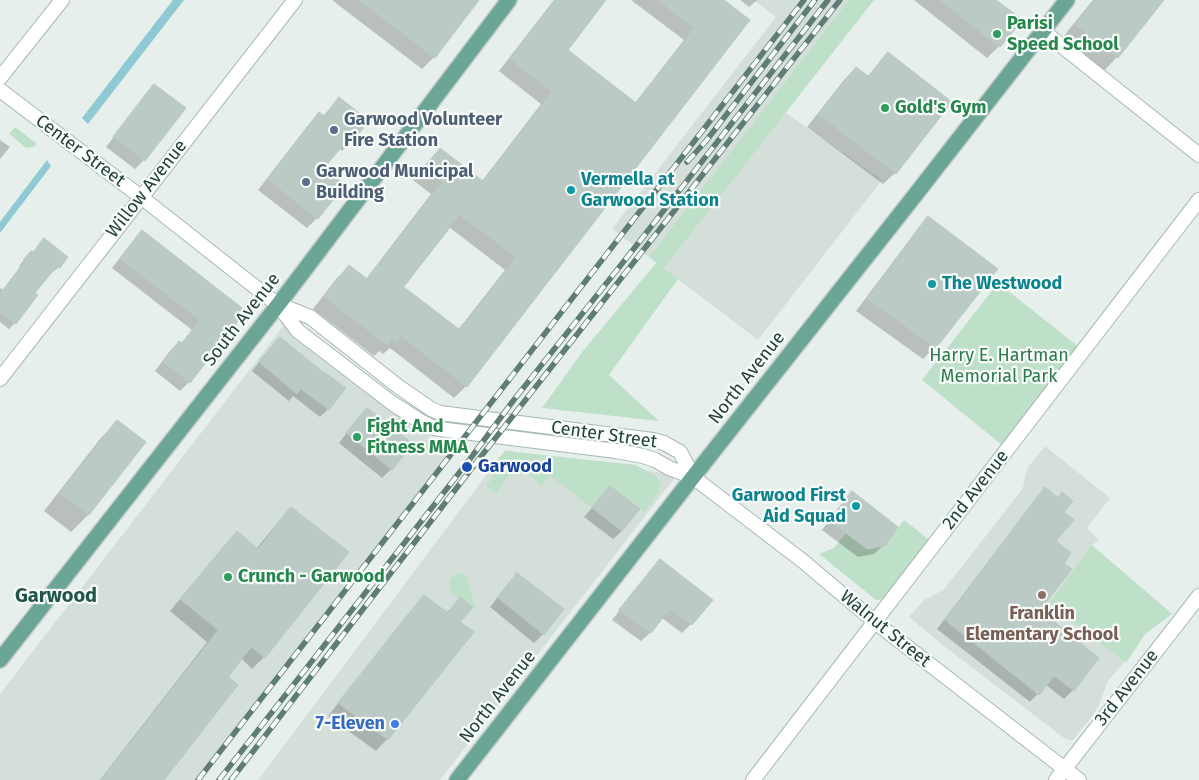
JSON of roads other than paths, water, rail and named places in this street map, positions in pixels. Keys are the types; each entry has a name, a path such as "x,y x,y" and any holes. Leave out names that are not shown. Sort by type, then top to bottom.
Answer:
{"main road":[{"name":"South Avenue","path":"0,660 278,305 508,0"},
{"name":"North Avenue","path":"457,780 692,477 1067,0"}],"street":[{"path":"0,78 62,0"},
{"name":"Willow Avenue","path":"0,380 295,0"},
{"path":"1043,31 1199,155"},
{"name":"Center Street","path":"0,90 141,197 278,305 298,331 405,412 434,428 634,454 655,460 692,477"},
{"name":"2nd Avenue","path":"753,780 1199,200"},
{"name":"Center Street","path":"278,305 310,317 399,387 440,413 653,440 664,443 680,452 692,477"},
{"name":"Walnut Street","path":"692,477 804,562 874,622 1079,780"},
{"name":"3rd Avenue","path":"1056,780 1199,596"}],"water":[{"path":"173,0 184,0 88,124 82,118"},
{"path":"47,160 51,166 0,233 0,222"}],"railway":[{"path":"198,780 804,0"},
{"path":"687,162 706,141 815,0"},
{"path":"219,780 470,459 513,401 828,0"},
{"path":"231,780 479,459 840,0"}],"place":[{"name":"Parisi Speed School","path":"997,34"},
{"name":"Gold's Gym","path":"885,108"},
{"name":"Garwood Volunteer Fire Station","path":"334,130"},
{"name":"Garwood Municipal Building","path":"306,182"},
{"name":"Vermella at Garwood Station","path":"571,190"},
{"name":"The Westwood","path":"932,284"},
{"name":"Fight And Fitness MMA","path":"357,437"},
{"name":"Garwood","path":"467,467"},
{"name":"Garwood First Aid Squad","path":"856,506"},
{"name":"Crunch - Garwood","path":"228,577"},
{"name":"Franklin Elementary School","path":"1042,595"},
{"name":"7-Eleven","path":"395,724"}],"district":[{"name":"Garwood","path":"56,596"}],"park label":[{"name":"Harry E. Hartman Memorial Park","path":"999,366"}]}
